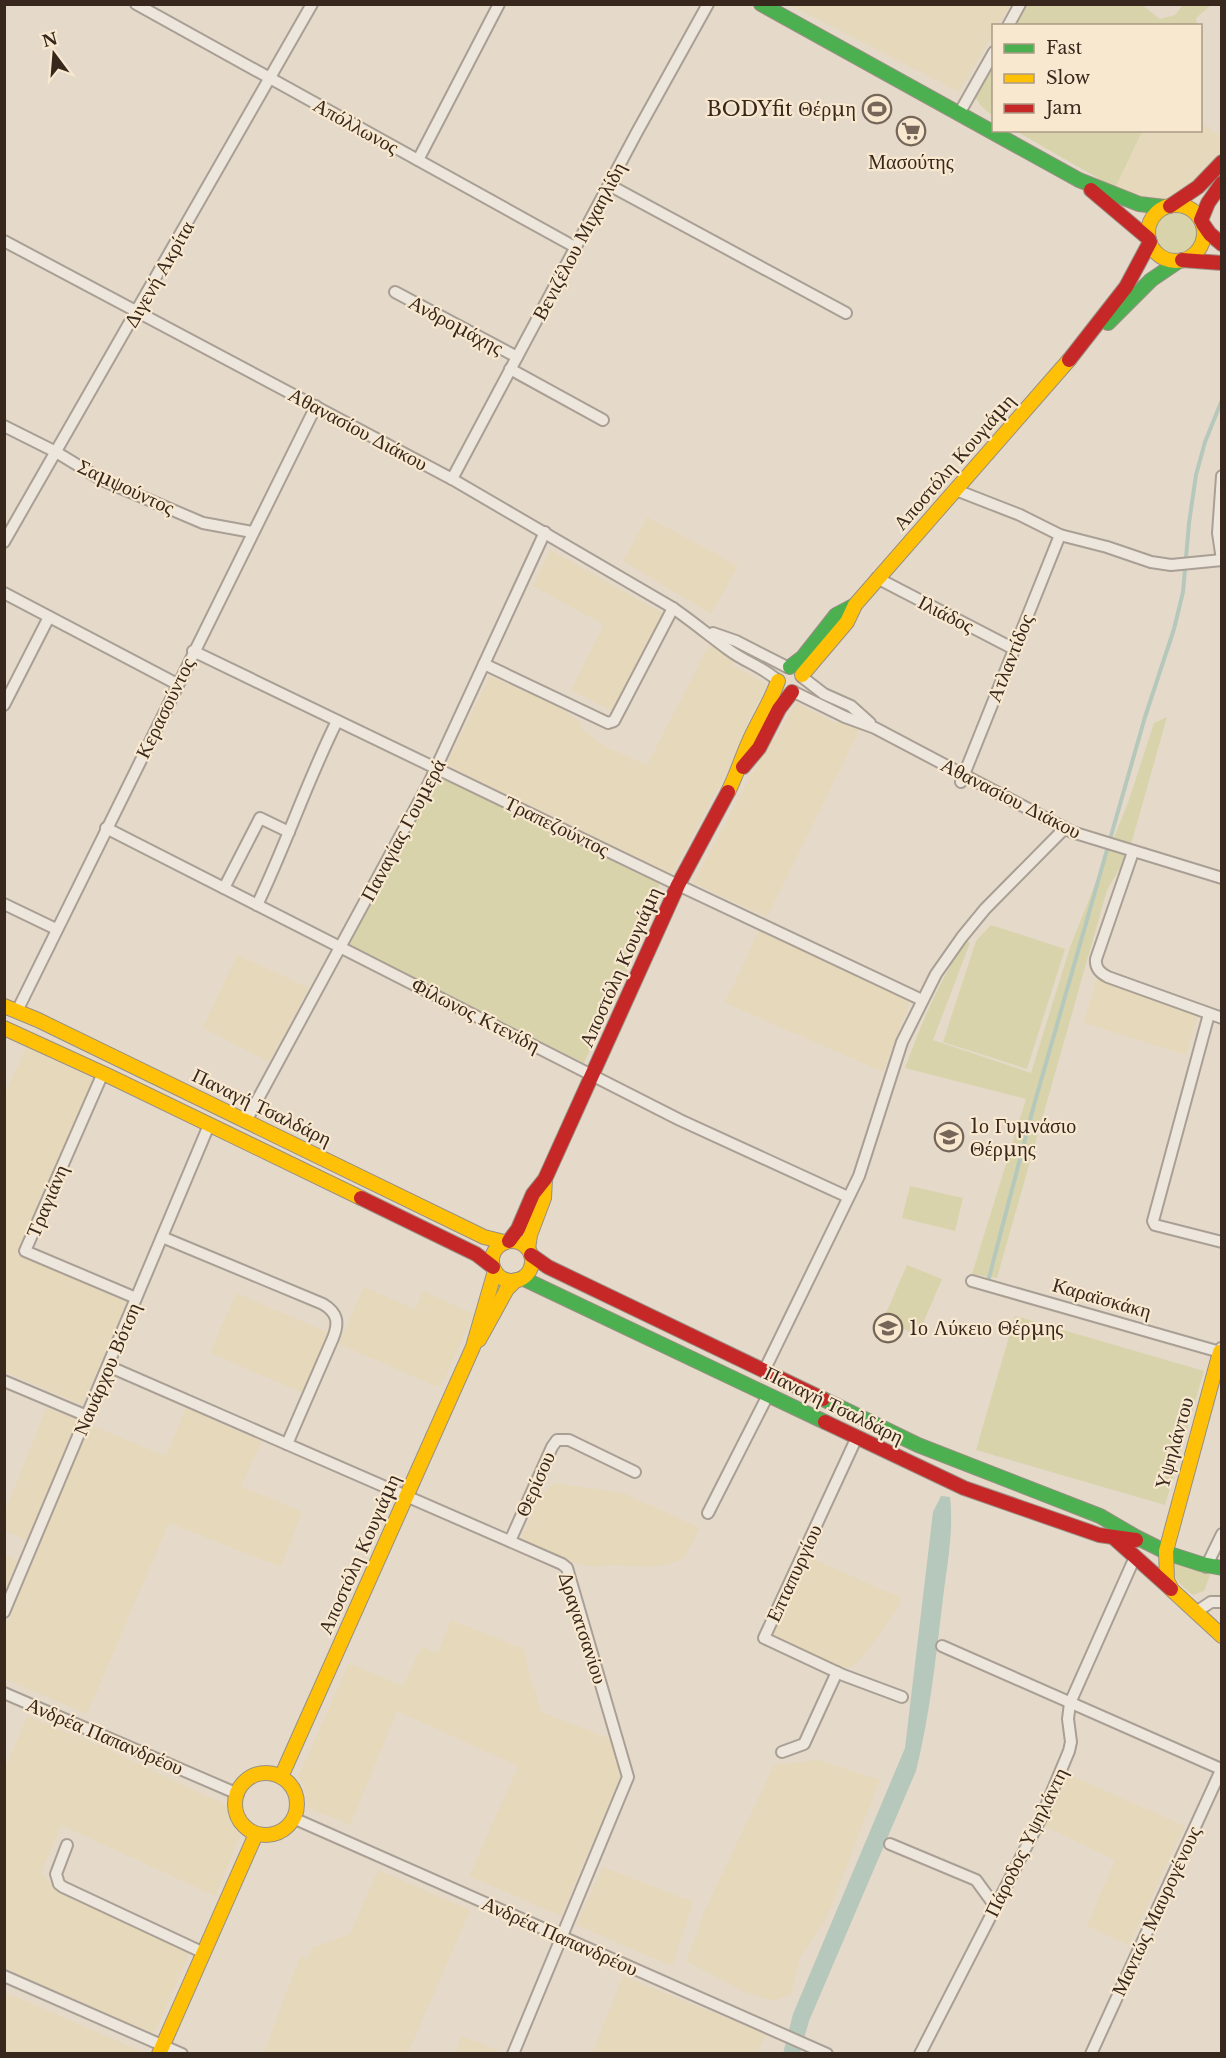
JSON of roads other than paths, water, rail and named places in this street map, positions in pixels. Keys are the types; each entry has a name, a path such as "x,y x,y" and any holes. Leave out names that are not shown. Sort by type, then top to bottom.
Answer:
{"street":[{"name":"Απόλλωνος","path":"136,4 575,247"},
{"name":"Διγενή Ακρίτα","path":"4,542 138,312 312,4"},
{"path":"418,160 499,4"},
{"name":"Βενιζέλου Μιχαηλίδη","path":"452,479 708,4"},
{"path":"761,4 992,130"},
{"path":"1009,24 1020,4"},
{"path":"960,112 992,54"},
{"path":"995,132 1079,180 1139,204 1190,208 1210,234 1221,244"},
{"path":"1149,241 1148,231 1156,214 1198,187 1221,162"},
{"path":"1079,180 1149,241 1161,256 1171,260 1221,263"},
{"path":"1181,260 1192,256 1201,246 1204,238 1202,222 1208,203 1221,183"},
{"path":"609,185 846,314"},
{"name":"Αθανασίου Διάκου","path":"4,241 452,479 673,608 705,630 731,652 765,670 778,681"},
{"name":"Αποστόλη Κουγιάμη","path":"795,672 847,622 855,605 877,578 1083,344 1126,287 1149,241"},
{"name":"Αποστόλη Κουγιάμη","path":"1083,344 1109,323 1151,280 1181,260"},
{"name":"Ανδρομάχης","path":"396,292 517,357"},
{"name":"Ανδρομάχης","path":"510,369 603,420"},
{"name":"Κερασούντος","path":"11,1008 56,929 316,406"},
{"name":"Σαμψούντος","path":"4,426 56,452 102,480 203,523 252,532"},
{"path":"956,490 1020,515 1060,535 1107,547 1151,562 1171,565 1220,560 1218,533 1221,477"},
{"name":"Παναγίας Γουμερά","path":"246,1121 436,768 545,532"},
{"name":"Ατλαντίδος","path":"962,778 1060,535"},
{"name":"Ιλιάδος","path":"877,578 1014,649"},
{"path":"4,592 177,684"},
{"path":"484,664 608,723 614,721 673,608"},
{"path":"4,705 49,617"},
{"name":"Αθανασίου Διάκου","path":"705,630 736,642 795,672 825,694 851,706 875,728"},
{"name":"Τραπεζούντος","path":"193,651 922,1000"},
{"path":"781,671 795,672 800,687 793,692 784,691 778,681 781,671"},
{"name":"Αποστόλη Κουγιάμη","path":"506,1242 518,1229 533,1194 545,1179 678,885 737,774 748,743 773,696 778,681"},
{"name":"Αθανασίου Διάκου","path":"793,692 845,717 875,728 962,778 1068,831 1130,852 1221,878"},
{"name":"Αποστόλη Κουγιάμη","path":"737,774 759,748 778,709 793,692"},
{"path":"257,905 276,865 318,760 337,721"},
{"path":"224,888 260,818 289,832"},
{"name":"Φίλωνος Κτενίδη","path":"106,828 680,1120 848,1197"},
{"path":"764,1371 864,1162 902,1042 946,957 978,916 1068,831"},
{"path":"1130,852 1095,965 1108,977 1221,1018"},
{"path":"4,904 56,929"},
{"name":"Παναγή Τσαλδάρη","path":"11,1008 484,1237 506,1242"},
{"path":"1209,1014 1153,1221 1155,1225 1221,1242"},
{"name":"Παναγή Τσαλδάρη","path":"4,1028 103,1073 476,1254 494,1269"},
{"name":"Τραγιάνη","path":"103,1073 25,1251 136,1298"},
{"name":"Ναυάρχου Βότση","path":"4,1612 209,1125"},
{"name":"Αποστόλη Κουγιάμη","path":"530,1252 530,1235 544,1198 545,1179"},
{"path":"162,1237 323,1304 336,1315 337,1322 333,1338 287,1444"},
{"path":"506,1242 519,1242 530,1252 530,1268 519,1279 504,1279 494,1269 494,1253 506,1242"},
{"name":"Παναγή Τσαλδάρη","path":"530,1252 548,1267 948,1458 1108,1520 1139,1540 1166,1551 1206,1566 1221,1568"},
{"name":"Αποστόλη Κουγιάμη","path":"473,1347 474,1334 492,1286 494,1269"},
{"name":"Αποστόλη Κουγιάμη","path":"281,1777 473,1347 482,1337 507,1289 519,1279"},
{"name":"Παναγή Τσαλδάρη","path":"519,1279 964,1488 1091,1533 1139,1540"},
{"name":"Καραϊσκάκη","path":"972,1281 1221,1351"},
{"name":"Υψηλάντου","path":"1172,1590 1167,1580 1166,1551 1221,1351"},
{"name":"Δραγατσανίου","path":"108,1366 562,1564 568,1571 628,1773 627,1784 513,2054"},
{"path":"4,1381 87,1416"},
{"path":"708,1513 768,1395"},
{"name":"Επταπυργίου","path":"857,1437 764,1638 837,1672 902,1697"},
{"name":"Θερίσου","path":"510,1541 552,1446 557,1440 569,1440 635,1472"},
{"path":"1206,1566 1221,1534"},
{"path":"1113,1537 1221,1636"},
{"name":"Πάροδος Υψηλάντη","path":"920,2054 1041,1818 1069,1751 1071,1742 1068,1719 1070,1703 1135,1557"},
{"path":"1196,1612 1211,1602 1221,1602"},
{"path":"942,1646 1221,1769"},
{"path":"782,1752 804,1744 837,1672"},
{"name":"Ανδρέα Παπανδρέου","path":"4,1693 238,1794"},
{"name":"Μαντώς Μαυρογένους","path":"1090,2054 1221,1769"},
{"path":"260,1774 274,1774 281,1777 288,1781 295,1791 297,1805 293,1818 280,1832 268,1836 256,1834 244,1827 240,1821 236,1807 238,1794 245,1784 260,1774"},
{"name":"Ανδρέα Παπανδρέου","path":"293,1818 772,2029 819,2052"},
{"path":"161,2049 256,1834"},
{"path":"890,1844 976,1880 995,1906"},
{"path":"67,1845 56,1874 59,1884 204,1953"},
{"path":"4,1976 161,2049 182,2054"}],"waterway":[{"path":"989,1278 1034,1105 1145,717 1174,629 1183,592 1196,475 1205,442 1222,400"}],"place":[{"name":"BODYfit Θέρμη","path":"877,109"},
{"name":"Μασούτης","path":"911,131"},
{"name":"1ο Γυμνάσιο Θέρμης","path":"949,1137"},
{"name":"1ο Λύκειο Θέρμης","path":"888,1328"}]}
